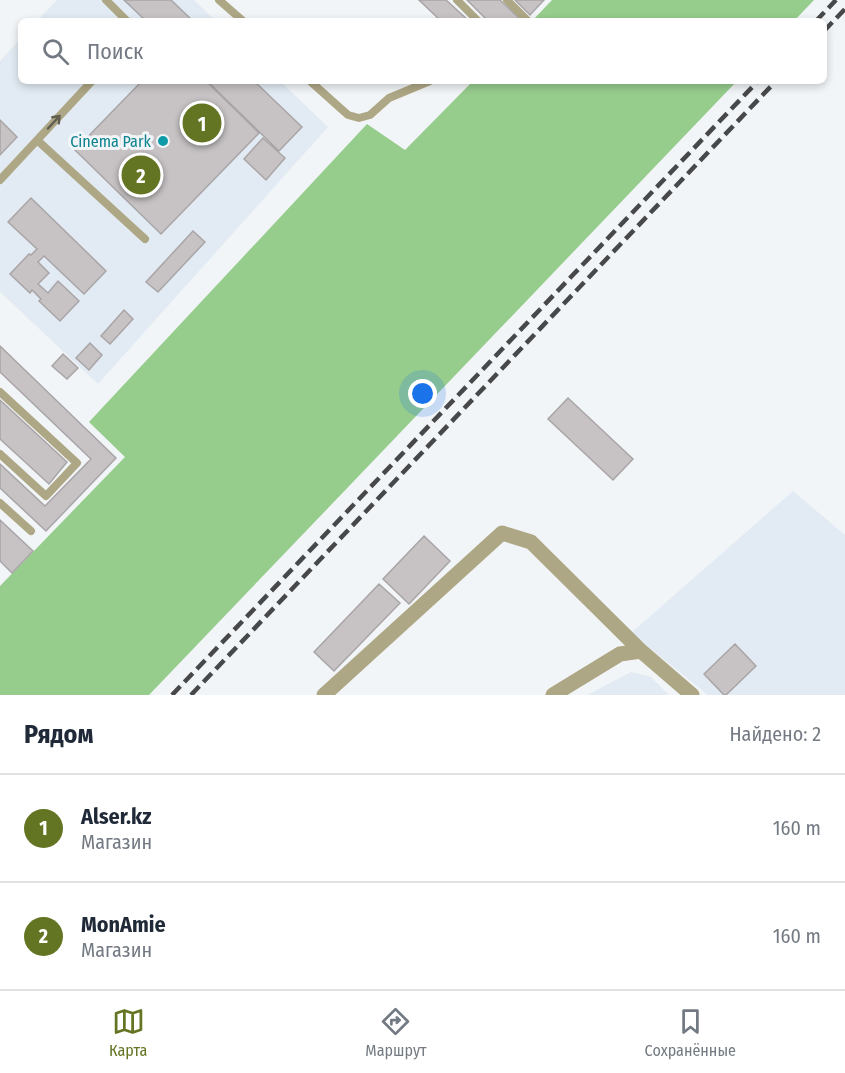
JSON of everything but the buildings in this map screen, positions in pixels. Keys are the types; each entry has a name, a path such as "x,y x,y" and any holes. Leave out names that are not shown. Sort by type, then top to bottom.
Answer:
{"street":[{"path":"324,695 502,533 531,542 641,651 692,695"},
{"path":"553,695 620,654 641,651"}],"lane":[{"path":"106,0 124,18"},
{"path":"219,0 240,18"},
{"path":"457,0 475,18"},
{"path":"507,0 525,18"},
{"path":"0,180 89,84"},
{"path":"313,84 348,115 359,118 370,115 389,98 423,84"},
{"path":"37,140 145,239"},
{"path":"0,392 77,464 46,496 0,454"},
{"path":"0,503 31,531"}],"shaded area":[{"path":"57,0 194,0 213,18 40,18"},
{"path":"18,41 18,84 283,84 328,127 98,384 0,292 0,61"},
{"path":"793,491 845,535 845,695 708,695 631,633"},
{"path":"631,672 651,677 669,695 587,695"}],"green space":[{"path":"552,0 814,0 797,18 535,18"},
{"path":"470,84 734,84 149,695 0,695 0,586 125,457 89,422 367,124 405,150"}],"railway":[{"path":"819,18 836,0"},
{"path":"827,28 845,9"},
{"path":"172,695 755,84"},
{"path":"191,695 773,84"}],"place":[{"name":"Alser.kz","path":"202,123"},
{"name":"Cinema Park","path":"163,141"},
{"name":"MonAmie","path":"141,175"}]}
